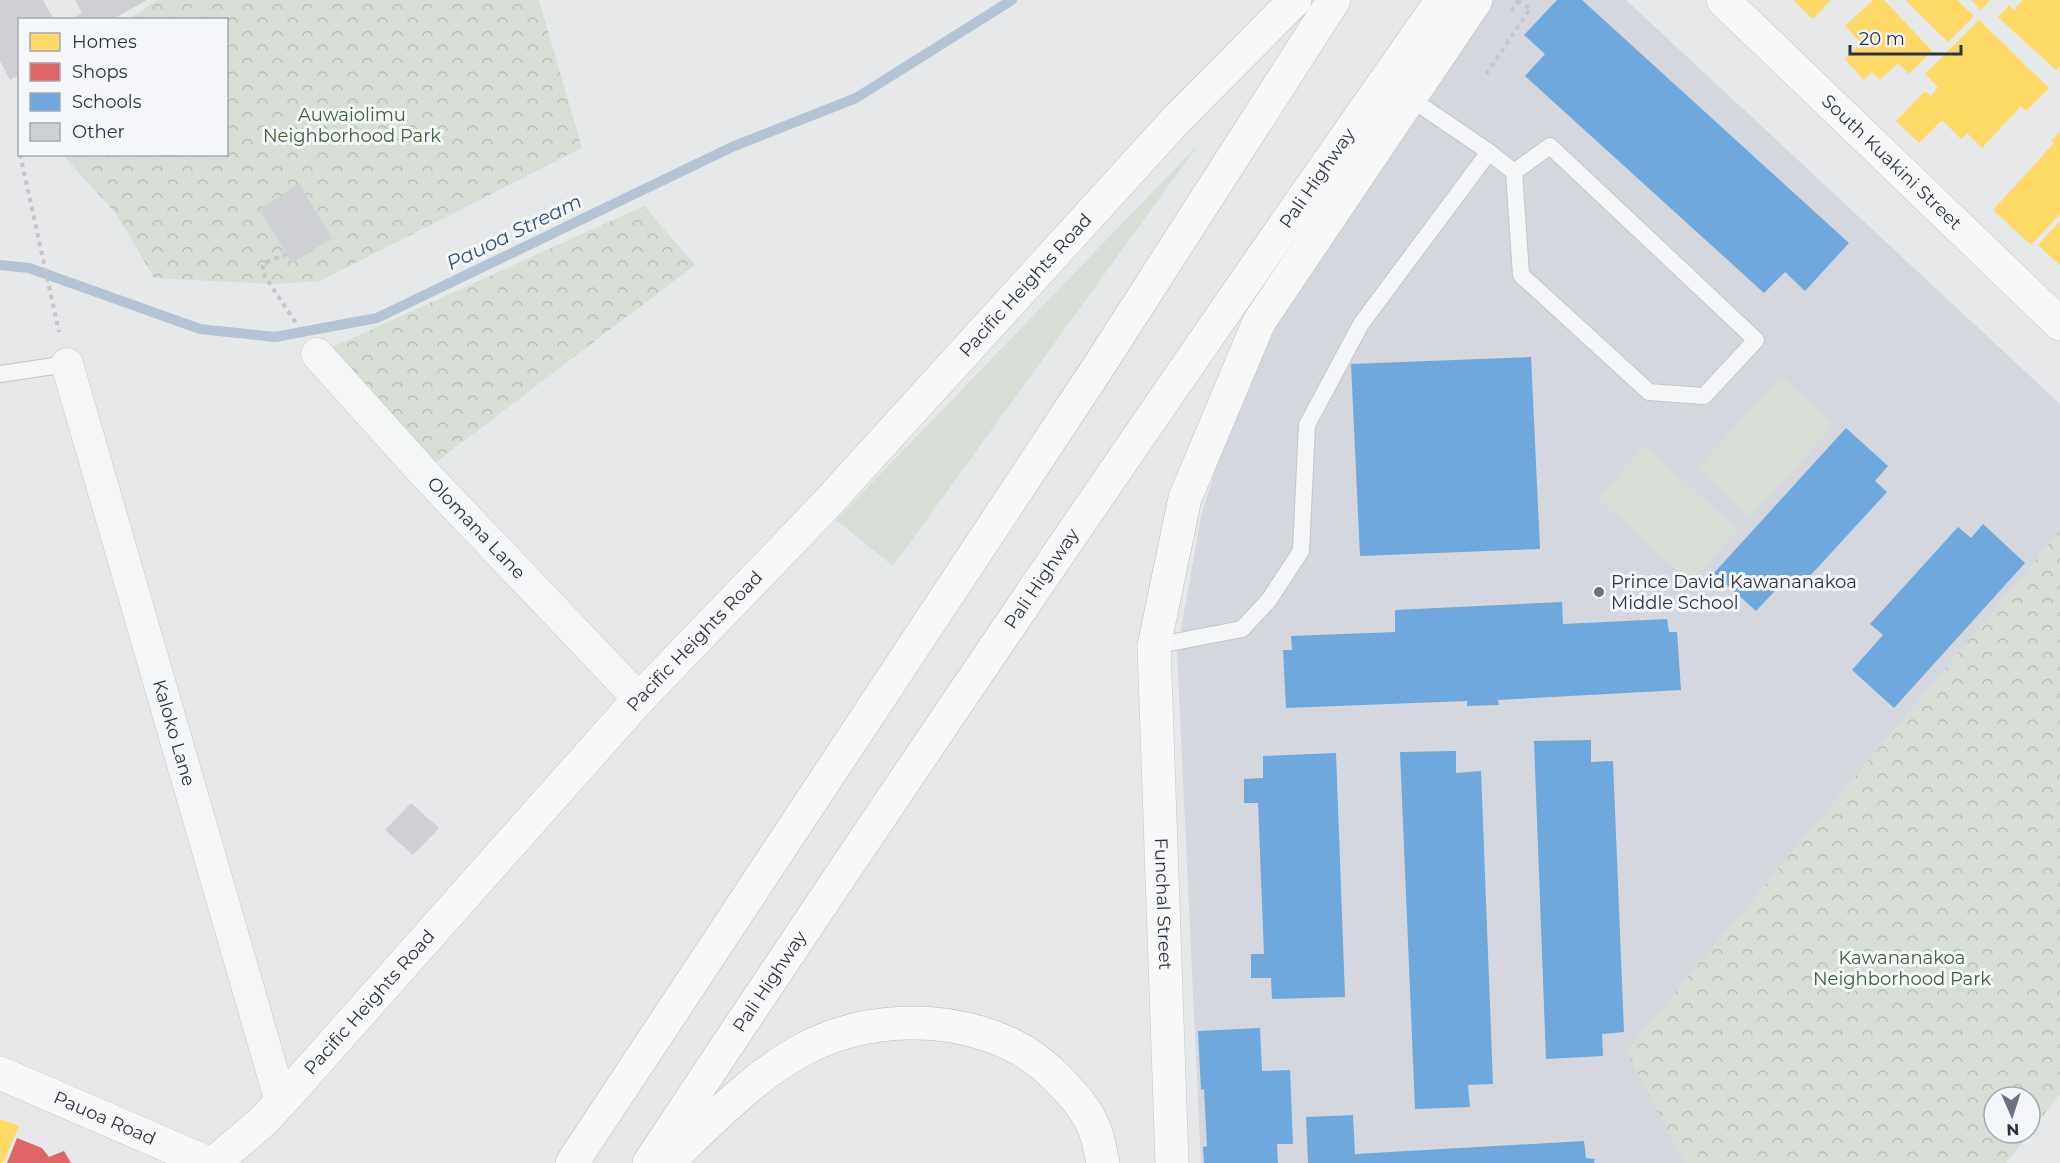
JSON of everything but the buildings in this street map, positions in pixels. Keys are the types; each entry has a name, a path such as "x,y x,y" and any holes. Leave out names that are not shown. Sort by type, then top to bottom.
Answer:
{"main road":[{"name":"Pacific Heights Road","path":"214,1163 281,1102 639,699 821,510 1176,120 1295,0"},
{"path":"572,1163 1097,369 1334,0"},
{"name":"Pali Highway","path":"649,1163 952,710 1442,0"},
{"name":"Funchal Street","path":"1172,1163 1154,646 1185,498 1259,322 1476,0"},
{"name":"South Kuakini Street","path":"1723,0 2060,324"},
{"path":"667,1163 727,1106 768,1073 803,1049 832,1037 904,1023 949,1026 984,1033 1013,1046 1047,1068 1085,1109 1095,1129 1103,1163"},
{"name":"Pauoa Road","path":"0,1073 208,1163"}],"street":[{"name":"Olomana Lane","path":"317,354 423,472 639,699"},
{"name":"Kaloko Lane","path":"67,364 281,1102"}],"lane":[{"path":"1410,98 1489,152 1514,172 1521,275 1649,392 1704,396 1756,340 1550,146 1514,172"},
{"path":"1154,646 1242,629 1269,600 1301,551 1307,424 1361,324 1489,152"},
{"path":"0,375 67,364"}],"path":[{"path":"1486,74 1530,9 1518,0"},
{"path":"21,156 52,300"},
{"path":"287,254 264,263 262,272 317,354"}],"shaded area":[{"name":"Prince David Kawananakoa Middle School","path":"1491,0 1626,0 2060,404 2060,531 1627,1051 1686,1163 1201,1163 1177,652 1202,512 1232,418 1284,311"}],"green space":[{"name":"Auwaiolimu Neighborhood Park","path":"158,0 539,0 582,148 320,281 273,284 154,278 117,215 64,156 228,156 228,18 131,18"},
{"path":"1198,145 893,566 836,520"},
{"path":"644,206 695,265 423,472 317,354"},
{"path":"1781,376 1834,425 1750,517 1697,469"},
{"path":"1645,445 1738,530 1690,582 1597,498"},
{"name":"Kawananakoa Neighborhood Park","path":"2060,531 2060,1094 2042,1117 2042,1085 1982,1085 1982,1145 2020,1145 2006,1163 1685,1163 1626,1051"}],"waterway":[{"name":"Pauoa Stream","path":"0,265 29,268 200,329 275,337 377,318 732,147 856,98 1012,0"}],"place":[{"name":"Prince David Kawananakoa Middle School","path":"1599,592"}]}
